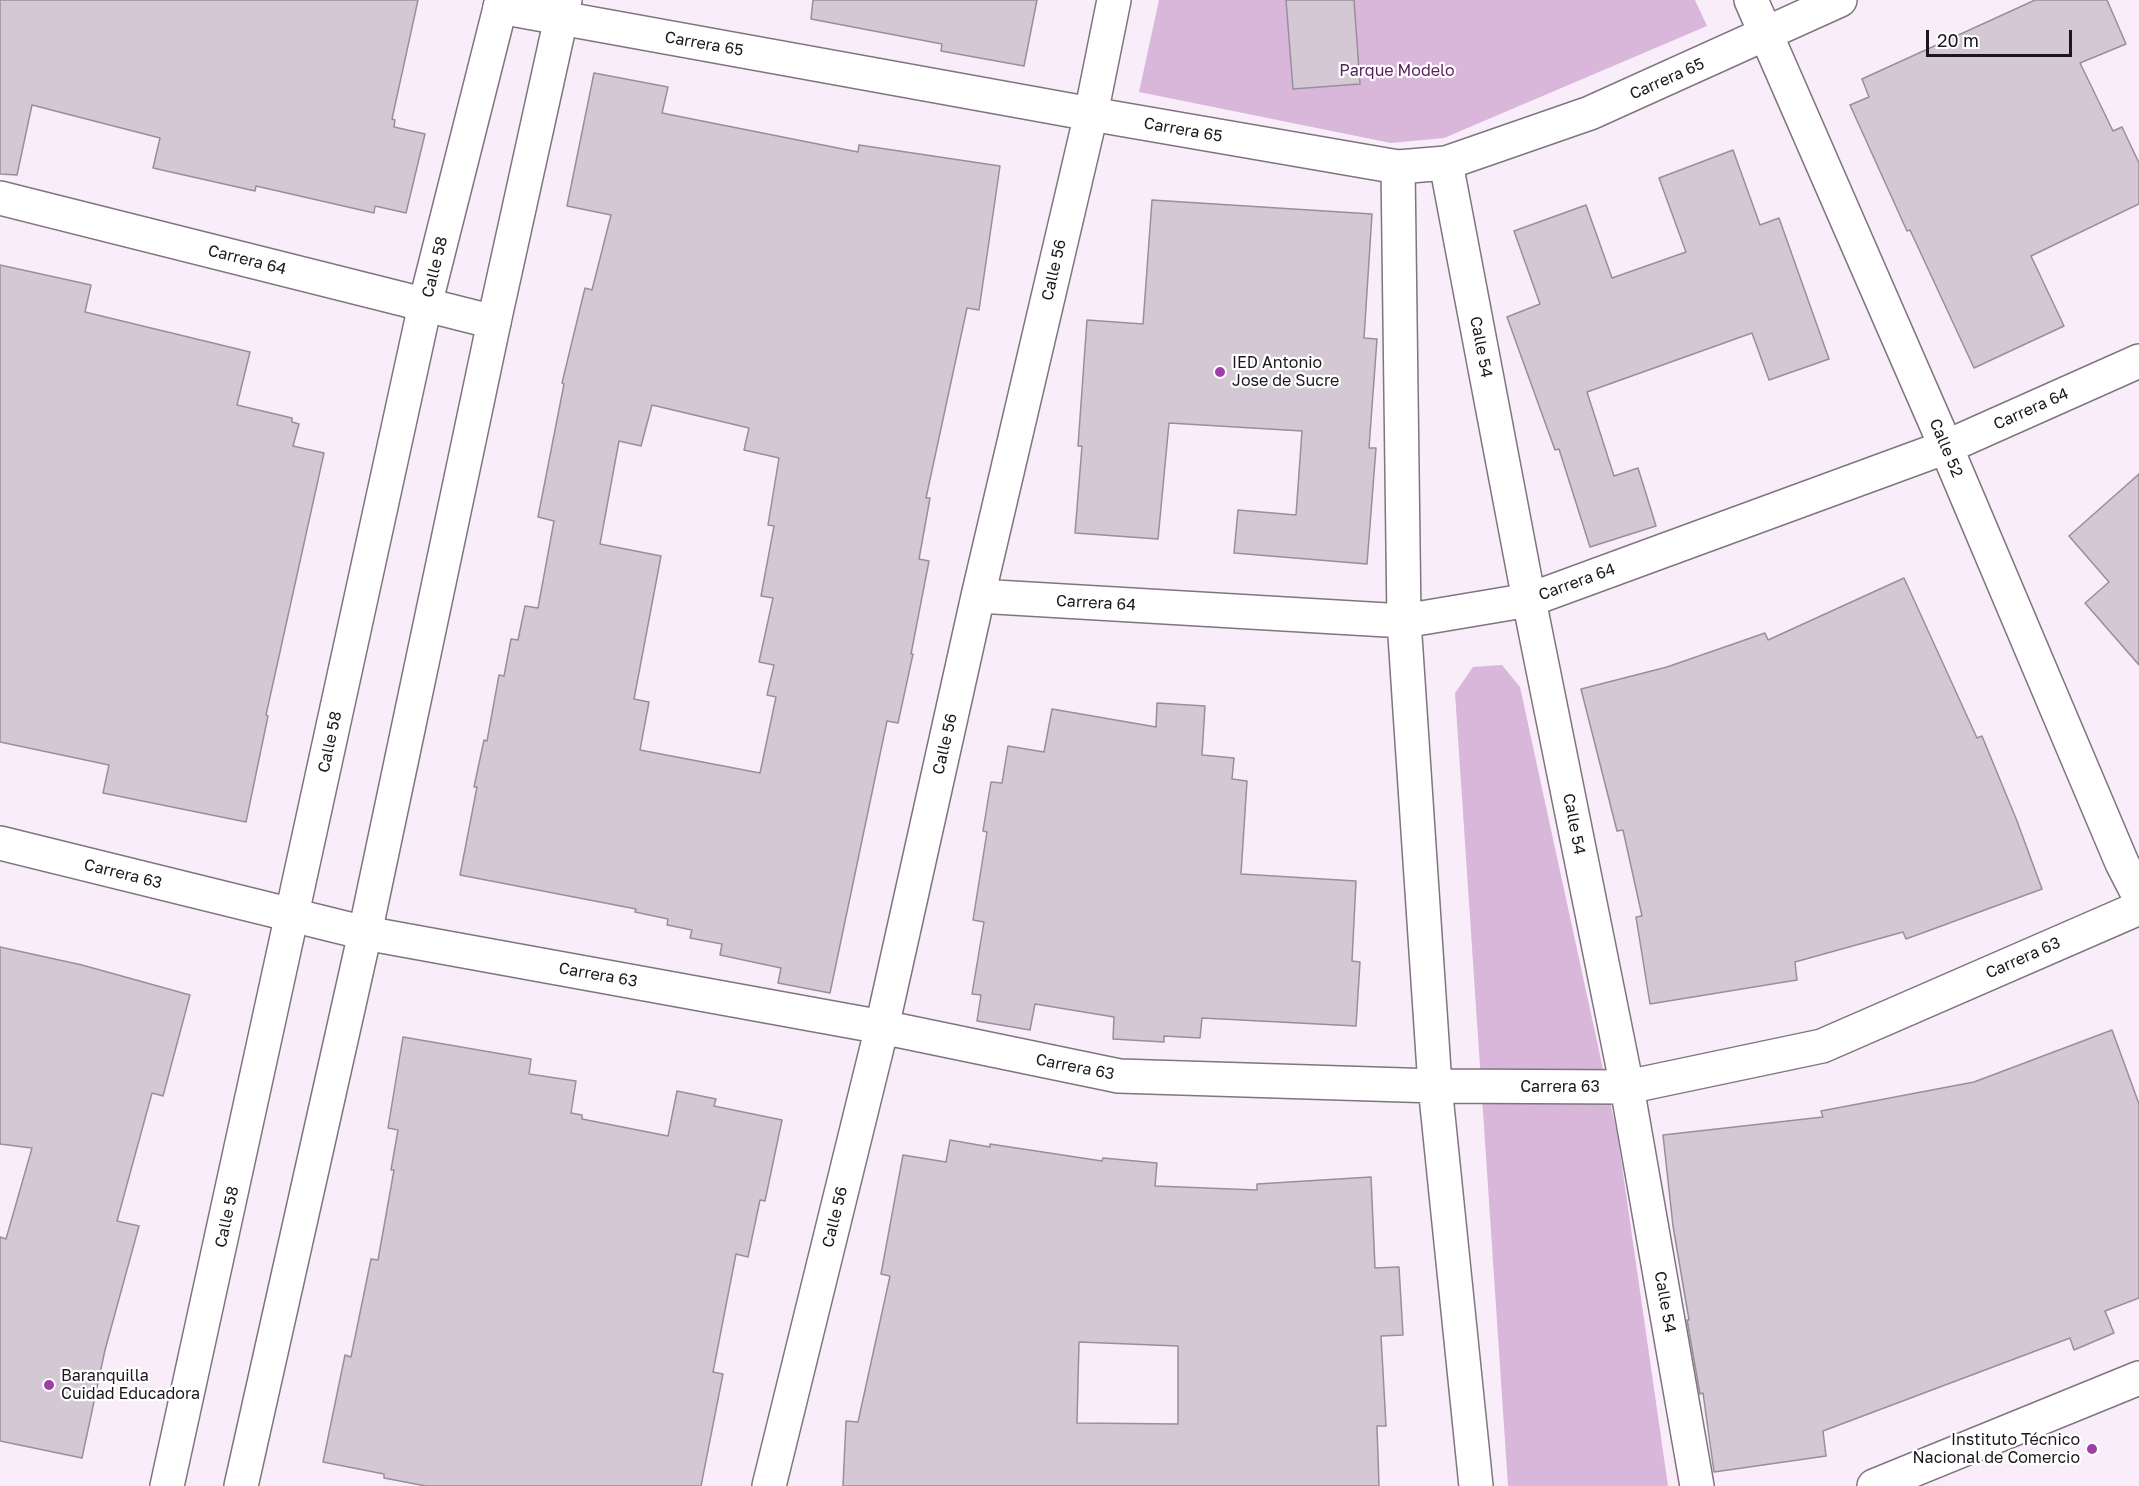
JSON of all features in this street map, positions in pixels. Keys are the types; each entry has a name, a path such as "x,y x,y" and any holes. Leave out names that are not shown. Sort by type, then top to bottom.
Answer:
{"street":[{"name":"Calle 56","path":"769,1486 882,1027 978,596 1091,114 1114,0"},
{"name":"Calle 52","path":"1751,0 1946,447 2122,863 2139,896"},
{"name":"Carrera 65","path":"501,3 563,9 1091,114 1398,167 1446,163 1590,113 1840,0"},
{"name":"Calle 58","path":"167,1486 425,304 501,3"},
{"path":"241,1486 365,933 494,322 563,9"},
{"name":"Calle 54","path":"1446,163 1528,600 1627,1087 1697,1486"},
{"path":"1398,167 1404,621 1435,1086 1476,1486"},
{"name":"Carrera 64","path":"0,198 494,322"},
{"name":"Carrera 64","path":"978,596 1404,621 1528,600 1946,447 2139,361"},
{"name":"Carrera 63","path":"0,843 365,933 882,1027 1119,1076 1435,1086 1627,1087 1822,1046 2139,908"},
{"path":"1874,1486 2139,1378"}],"green space":[{"name":"Parque Modelo","path":"1159,0 1695,0 1707,26 1444,138 1391,143 1139,92"},
{"path":"1502,665 1520,687 1618,1138 1668,1486 1508,1486 1455,693 1473,667"}],"building":[{"path":"0,0 418,0 392,119 395,120 394,127 425,134 406,213 375,206 374,213 256,186 255,191 153,168 160,138 32,105 17,175 0,174"},
{"path":"813,0 1037,0 1024,66 941,51 942,44 811,19"},
{"path":"1286,0 1354,0 1360,84 1293,89"},
{"path":"2035,0 2107,0 2126,44 2080,63 2113,131 2122,127 2139,163 2139,204 2031,256 2064,326 1974,368 1910,230 1907,231 1850,105 1869,97 1862,79"},
{"path":"594,73 668,87 662,113 858,152 859,145 1000,166 979,310 967,308 926,498 930,498 919,559 929,561 911,654 913,654 898,723 887,721 830,993 778,983 781,968 720,955 722,944 690,938 692,930 667,925 668,919 635,912 636,909 460,875 477,787 474,787 484,740 487,741 499,675 504,676 511,639 518,640 525,606 538,608 554,521 538,517 564,384 562,383 585,288 592,290 611,215 567,206","holes":["652,405 749,428 744,450 779,458 768,525 774,526 761,596 773,598 759,662 774,665 767,695 776,697 760,773 640,750 649,702 634,699 661,556 600,544 619,441 641,446"]},
{"path":"1733,150 1760,225 1779,218 1829,359 1769,380 1752,333 1587,392 1614,476 1638,468 1656,526 1590,547 1559,449 1555,450 1507,317 1540,304 1514,231 1586,205 1612,278 1686,252 1659,178"},
{"name":"IED Antonio Jose de Sucre","path":"1152,200 1372,214 1364,338 1377,339 1369,448 1376,448 1367,564 1234,553 1238,510 1296,515 1302,431 1169,423 1158,539 1075,533 1082,446 1078,446 1087,320 1143,324"},
{"path":"0,265 91,285 85,312 250,352 237,405 292,418 292,422 299,424 293,446 324,453 266,715 268,716 246,822 103,793 109,765 0,742"},
{"path":"2139,474 2139,665 2085,603 2109,582 2069,536"},
{"path":"1904,578 1977,738 1982,736 2042,889 1906,939 1903,932 1795,962 1797,980 1650,1004 1636,917 1642,916 1623,830 1617,831 1581,689 1667,667 1765,633 1768,640"},
{"path":"1157,703 1205,706 1202,755 1234,758 1232,779 1247,781 1241,874 1356,881 1352,961 1360,962 1356,1026 1202,1018 1200,1038 1164,1036 1164,1042 1113,1039 1114,1017 1035,1004 1030,1030 977,1021 981,995 972,994 984,922 973,920 987,832 983,831 991,782 1002,783 1008,746 1044,752 1052,709 1156,727"},
{"path":"0,947 82,965 190,995 163,1096 152,1093 117,1221 139,1226 105,1350 82,1458 0,1441 0,1237 6,1239 32,1148 0,1144"},
{"path":"2112,1030 2139,1104 2139,1298 2105,1311 2114,1333 2074,1350 2070,1338 1823,1431 1826,1456 1714,1472 1703,1393 1700,1394 1687,1320 1689,1320 1673,1226 1663,1135 1823,1117 1821,1111 1974,1082"},
{"path":"403,1037 531,1059 529,1074 576,1081 571,1113 582,1115 582,1119 668,1136 677,1091 716,1099 714,1106 782,1120 765,1201 760,1200 748,1257 736,1254 713,1372 723,1374 701,1486 426,1486 384,1478 384,1474 323,1462 345,1355 351,1357 371,1259 378,1260 394,1170 391,1170 398,1130 388,1128"},
{"path":"950,1140 1102,1161 1103,1158 1157,1163 1155,1186 1257,1190 1257,1184 1371,1177 1375,1268 1399,1267 1403,1335 1381,1336 1386,1426 1377,1426 1379,1486 843,1486 846,1421 858,1422 890,1276 881,1274 903,1155 946,1162","holes":["1079,1342 1178,1346 1178,1424 1077,1423"]}],"place":[{"name":"IED Antonio Jose de Sucre","path":"1220,372"},
{"name":"Baranquilla Cuidad Educadora","path":"49,1385"},
{"name":"Instituto Técnico Nacional de Comercio","path":"2092,1449"}]}
